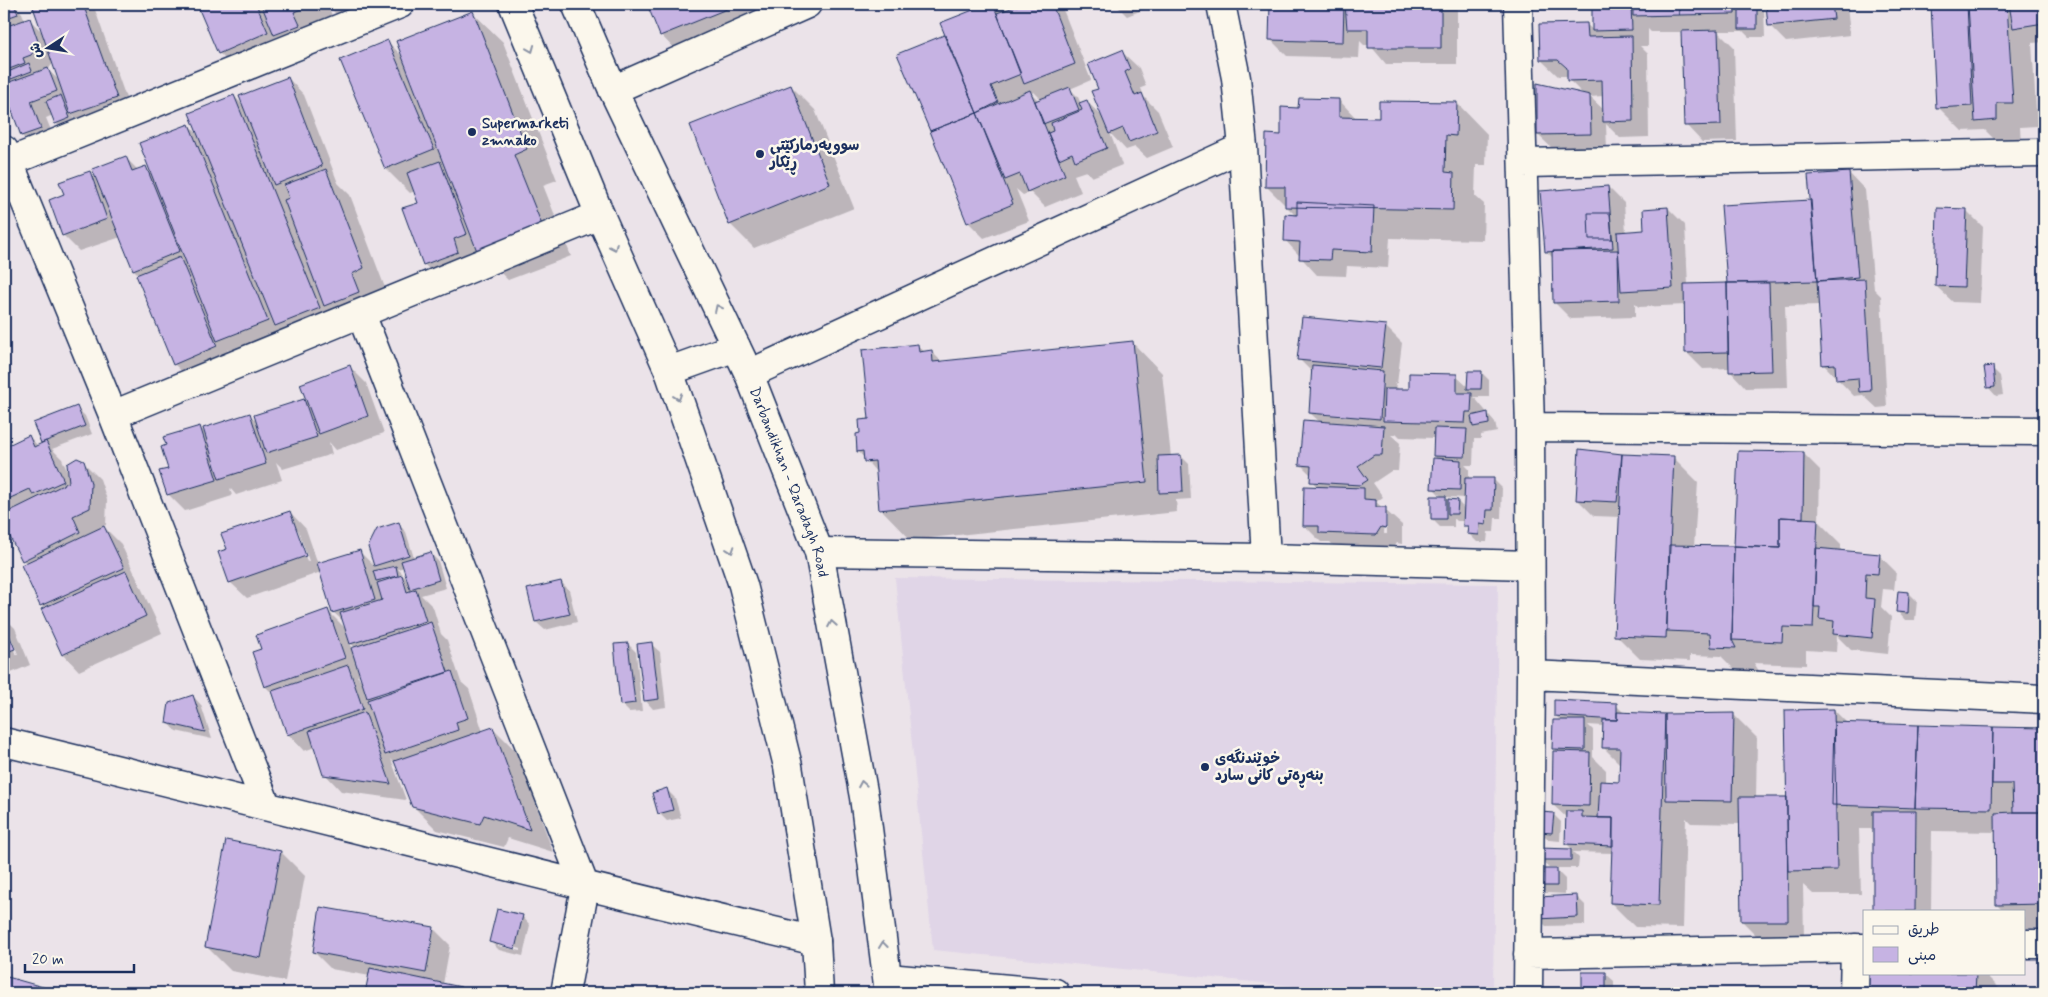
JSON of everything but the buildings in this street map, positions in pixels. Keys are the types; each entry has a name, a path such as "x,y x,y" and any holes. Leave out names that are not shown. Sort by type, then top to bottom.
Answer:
{"street":[{"path":"266,804 113,415 6,156 400,4"},
{"path":"513,4 600,215 669,371 743,585 788,766 816,941 819,993"},
{"name":"Darbandikhan - Qaradagh Road","path":"576,4 613,90 749,374 819,552 864,797 888,986"},
{"path":"613,90 807,4"},
{"path":"1221,4 1236,78 1244,147 1266,558"},
{"path":"1518,4 1530,427 1531,675 1528,993"},
{"path":"749,374 1244,147"},
{"path":"1523,163 2044,152"},
{"path":"113,415 600,215"},
{"path":"360,314 585,887 565,993"},
{"path":"669,371 736,347"},
{"path":"1530,427 2044,431"},
{"path":"819,552 1266,558 1530,564"},
{"path":"1531,675 2044,699"},
{"path":"4,742 266,804 585,887 816,941"},
{"path":"2026,944 2044,944"},
{"path":"1528,954 1860,948 1854,993"},
{"path":"888,986 1055,993"}],"shaded area":[{"name":"خوێندنگەی بنەڕەتی کانی سارد","path":"895,578 1498,584 1493,993 1363,993 933,950"}],"place":[{"name":"Supermarketi zmnako","path":"472,132"},
{"name":"سووپەرمارکێتی ڕێکار","path":"760,154"},
{"name":"خوێندنگەی بنەڕەتی کانی سارد","path":"1205,767"}]}
